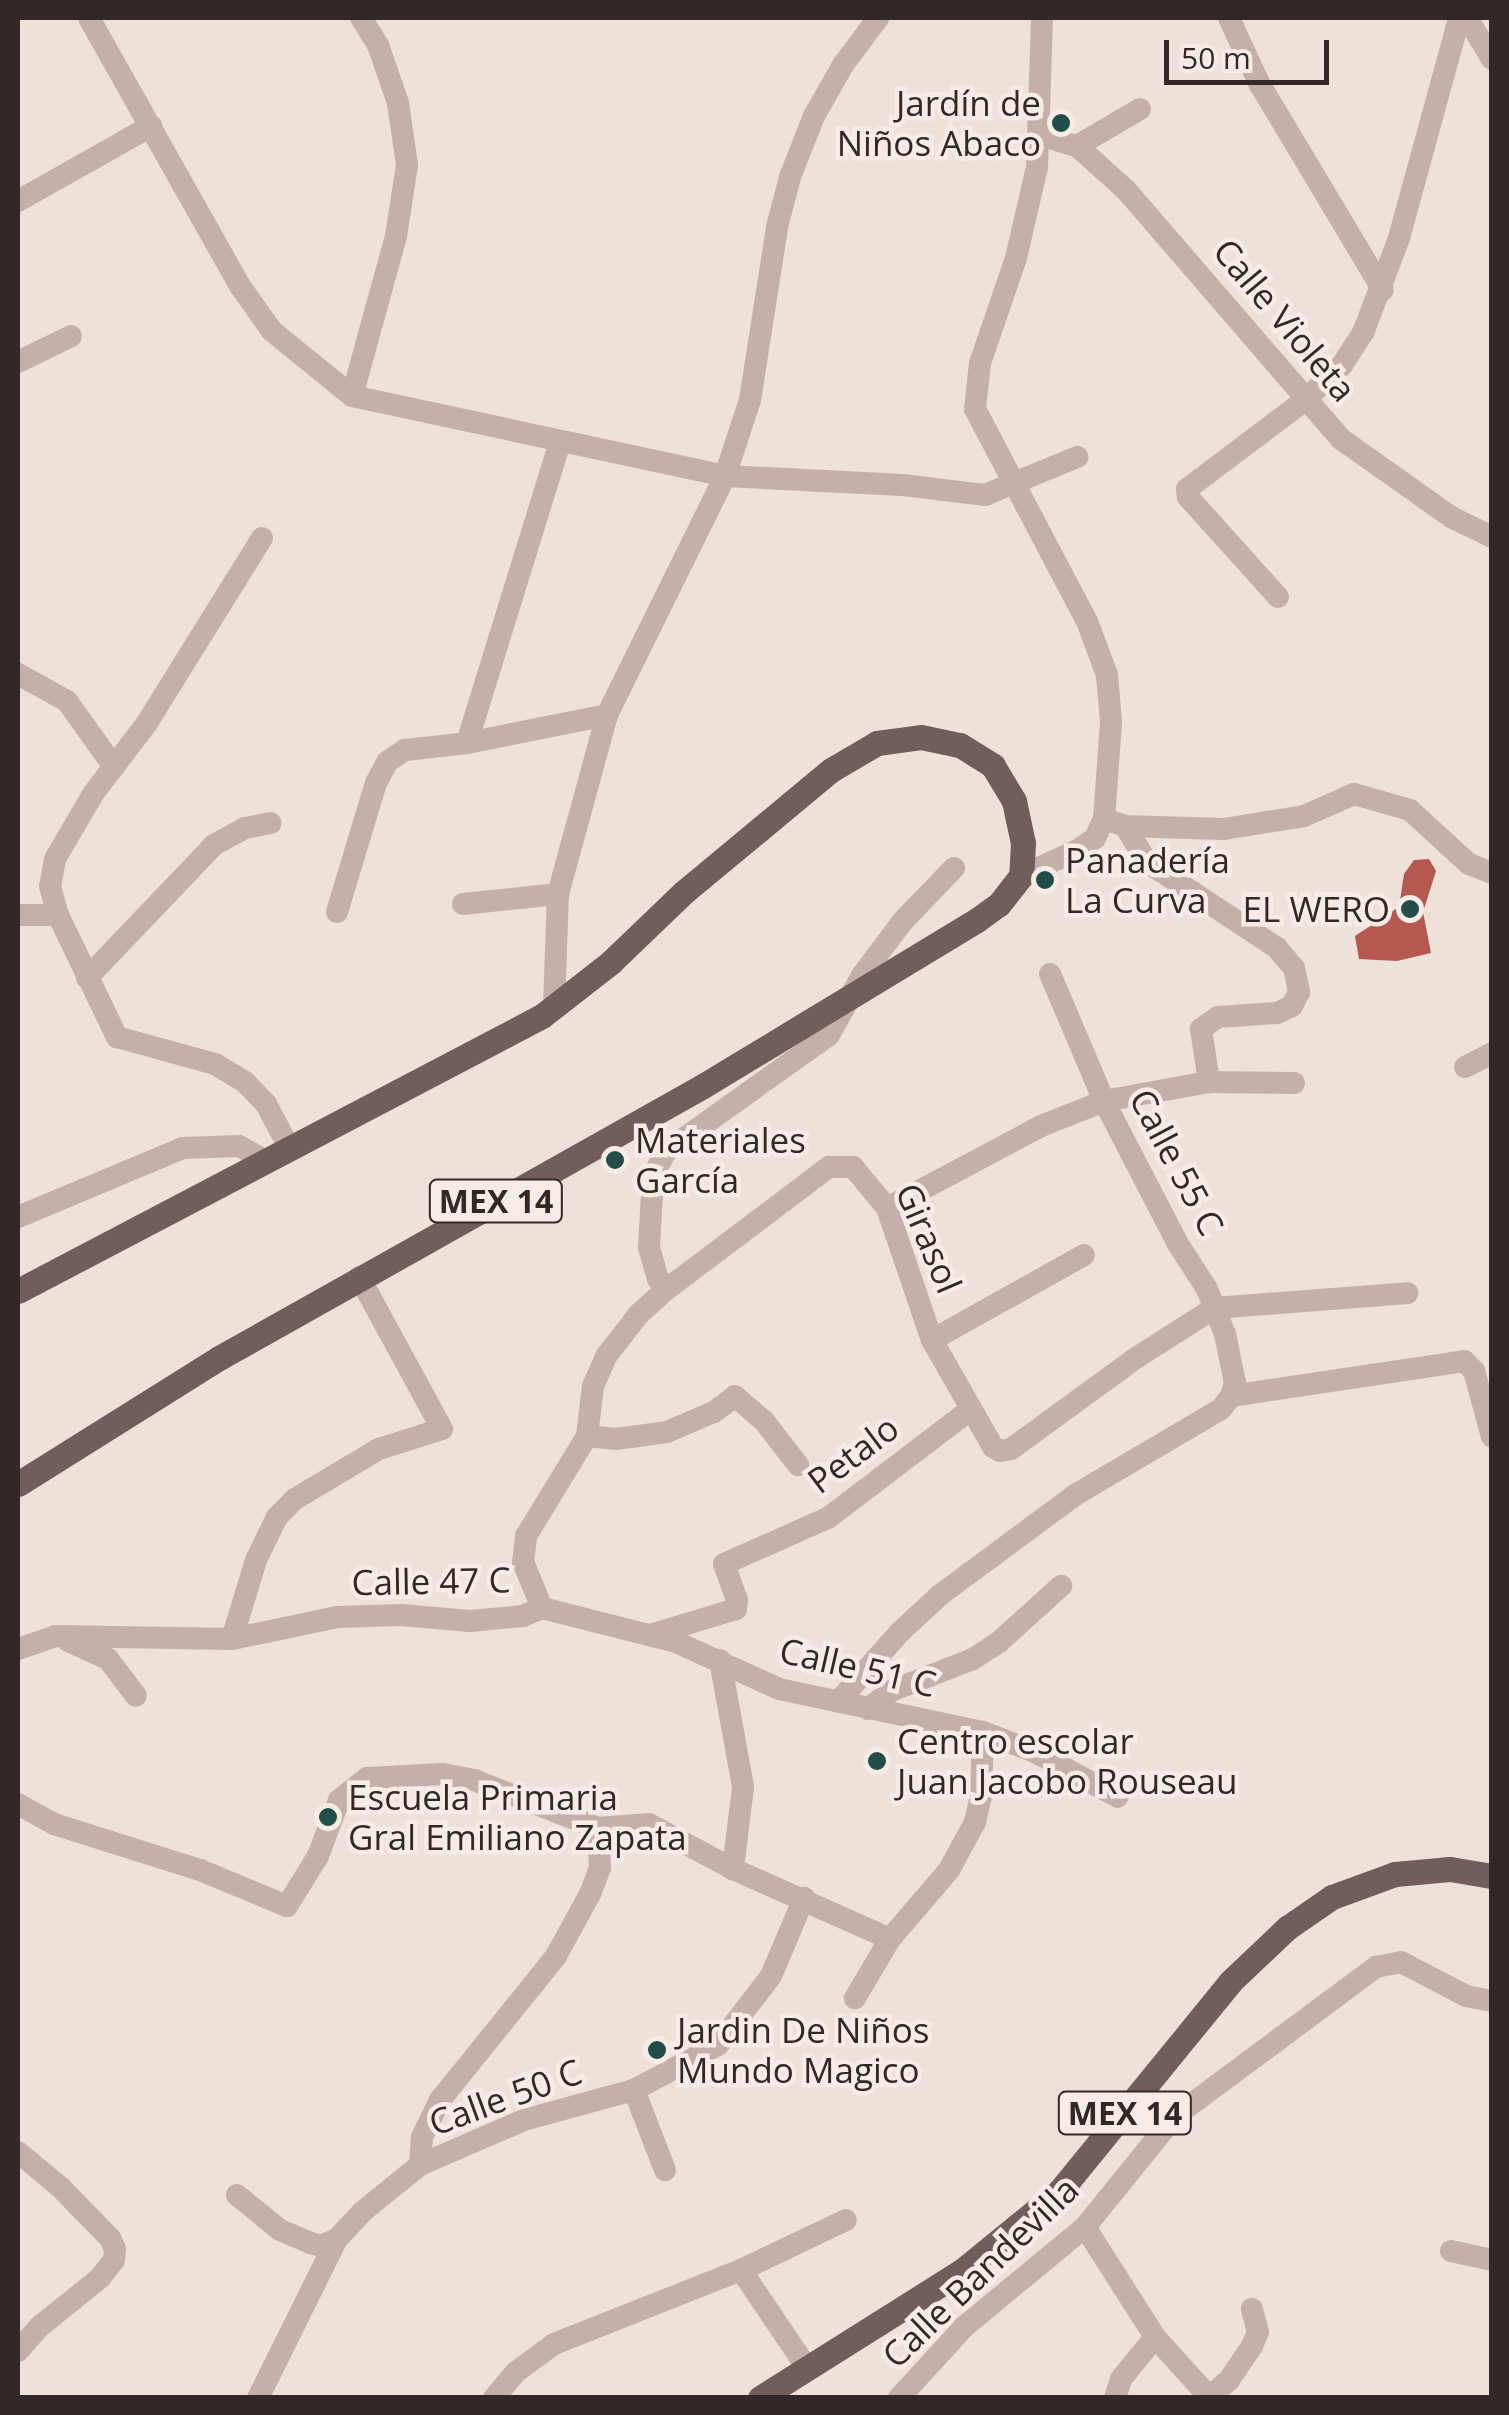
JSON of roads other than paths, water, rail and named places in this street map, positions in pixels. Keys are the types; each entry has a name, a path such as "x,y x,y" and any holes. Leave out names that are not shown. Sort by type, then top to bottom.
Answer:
{"main road":[{"path":"18,1292 264,1160 473,1055 554,1007 816,782 877,743 921,737 960,745 993,766 1014,802 1023,844 1022,876"},
{"name":"MEX 14","path":"18,1484 74,1445 359,1277 845,1001 1000,904 1022,876"},
{"name":"MEX 14","path":"760,2398 962,2271 1059,2192 1230,1982 1287,1928 1332,1898 1394,1874 1450,1869 1492,1876"}],"street":[{"path":"88,18 240,286 272,331 352,396 725,476 903,485 965,496 1013,486 1077,457"},
{"path":"352,396 396,236 407,165 398,103 378,45 361,18"},
{"path":"554,1007 558,894 607,715 725,476 750,400 776,227 790,177 814,116 843,65 878,18"},
{"path":"1042,18 1040,135 1016,258 974,391 975,410 1087,621 1107,675 1115,822 1148,862 1276,948 1294,968 1299,992 1292,1006 1277,1013 1218,1017 1201,1029 1209,1082"},
{"path":"1229,18 1259,83 1382,290"},
{"path":"1278,597 1186,492 1305,400 1342,366 1382,290 1458,18"},
{"path":"1467,18 1492,59"},
{"path":"1077,146 1140,108"},
{"path":"18,201 151,126"},
{"name":"Calle Violeta","path":"1040,135 1077,146 1138,203 1341,439 1397,481 1492,536"},
{"path":"18,362 70,336"},
{"path":"467,743 560,442"},
{"path":"262,538 148,723 114,767 56,860 50,886 58,915 116,1038 215,1064 245,1082 266,1104 289,1147"},
{"path":"18,674 67,701 114,767"},
{"path":"337,912 376,783 388,762 405,750 467,743 607,715"},
{"path":"1022,876 1078,850 1115,822 1224,829 1253,825 1264,819 1304,816 1354,794 1410,810 1469,864 1492,872"},
{"path":"87,978 214,844 244,828 271,823"},
{"path":"668,1288 652,1266 648,1247 653,1176 665,1152 829,1035 845,1001 902,922 954,868"},
{"path":"462,904 558,894"},
{"path":"18,915 58,915"},
{"name":"Calle 55 C","path":"1050,974 1104,1101 1226,1334 1233,1390"},
{"path":"1465,1067 1492,1053"},
{"path":"887,1208 1040,1126 1104,1101 1209,1082 1294,1083"},
{"path":"18,1217 184,1148 239,1146 264,1160"},
{"name":"Girasol","path":"586,1436 597,1372 639,1314 829,1168 853,1168 887,1208 932,1340 1000,1452 1011,1449 1133,1360 1214,1308"},
{"path":"932,1340 1084,1255"},
{"path":"232,1638 256,1560 277,1517 295,1499 378,1449 442,1429 359,1277"},
{"path":"1214,1308 1408,1293"},
{"path":"838,1702 900,1632 940,1595 1075,1495 1221,1409 1233,1390 1458,1360 1472,1367 1492,1437"},
{"path":"542,1608 524,1562 526,1536 586,1436 616,1439 666,1432 702,1418 735,1396 764,1421 798,1465"},
{"name":"Petalo","path":"650,1634 736,1609 737,1600 724,1564 828,1518 971,1409"},
{"path":"868,1710 892,1692 973,1659 1000,1642 1061,1586"},
{"name":"Calle 47 C","path":"18,1649 55,1636 232,1638 337,1617 401,1615 470,1621 523,1616 542,1608 650,1634 720,1660"},
{"path":"55,1636 108,1659 136,1696"},
{"path":"720,1660 743,1787 733,1868"},
{"name":"Calle 51 C","path":"720,1660 767,1684 868,1710 983,1732 1035,1752 1118,1798"},
{"path":"855,1998 890,1939 949,1870 975,1822 981,1797 983,1732"},
{"path":"18,1804 54,1824 200,1870 286,1906 318,1856 340,1800 351,1790 367,1778 443,1774 515,1792 598,1828 649,1824 733,1868 890,1939"},
{"path":"420,2165 422,2138 440,2100 556,1956 597,1882 598,1828"},
{"name":"Calle 50 C","path":"258,2398 337,2238 420,2165 524,2120 634,2090 696,2060 733,2029 771,1976 804,1898"},
{"name":"Calle Bandevilla","path":"898,2398 964,2327 1085,2226 1174,2117 1376,1967 1401,1962 1466,1996 1492,2001"},
{"path":"634,2090 665,2170"},
{"path":"18,2152 60,2187 110,2238 115,2249 114,2260 100,2278 39,2327 18,2351"},
{"path":"237,2196 280,2230 310,2243 321,2246 337,2238"},
{"path":"494,2398 516,2372 554,2344 742,2270 846,2220"},
{"path":"1085,2226 1155,2338 1210,2397 1229,2380 1252,2346 1258,2332 1252,2309"},
{"path":"1451,2251 1492,2260"},
{"path":"742,2270 807,2368"},
{"path":"1115,2398 1122,2379 1155,2338"}],"place":[{"name":"Jardín de Niños Abaco","path":"1061,123"},
{"name":"Panadería La Curva","path":"1045,880"},
{"name":"EL WERO","path":"1410,909"},
{"name":"Materiales García","path":"615,1160"},
{"name":"Centro escolar Juan Jacobo Rouseau","path":"877,1761"},
{"name":"Escuela Primaria Gral Emiliano Zapata","path":"328,1817"},
{"name":"Jardin De Niños Mundo Magico","path":"657,2050"}]}
